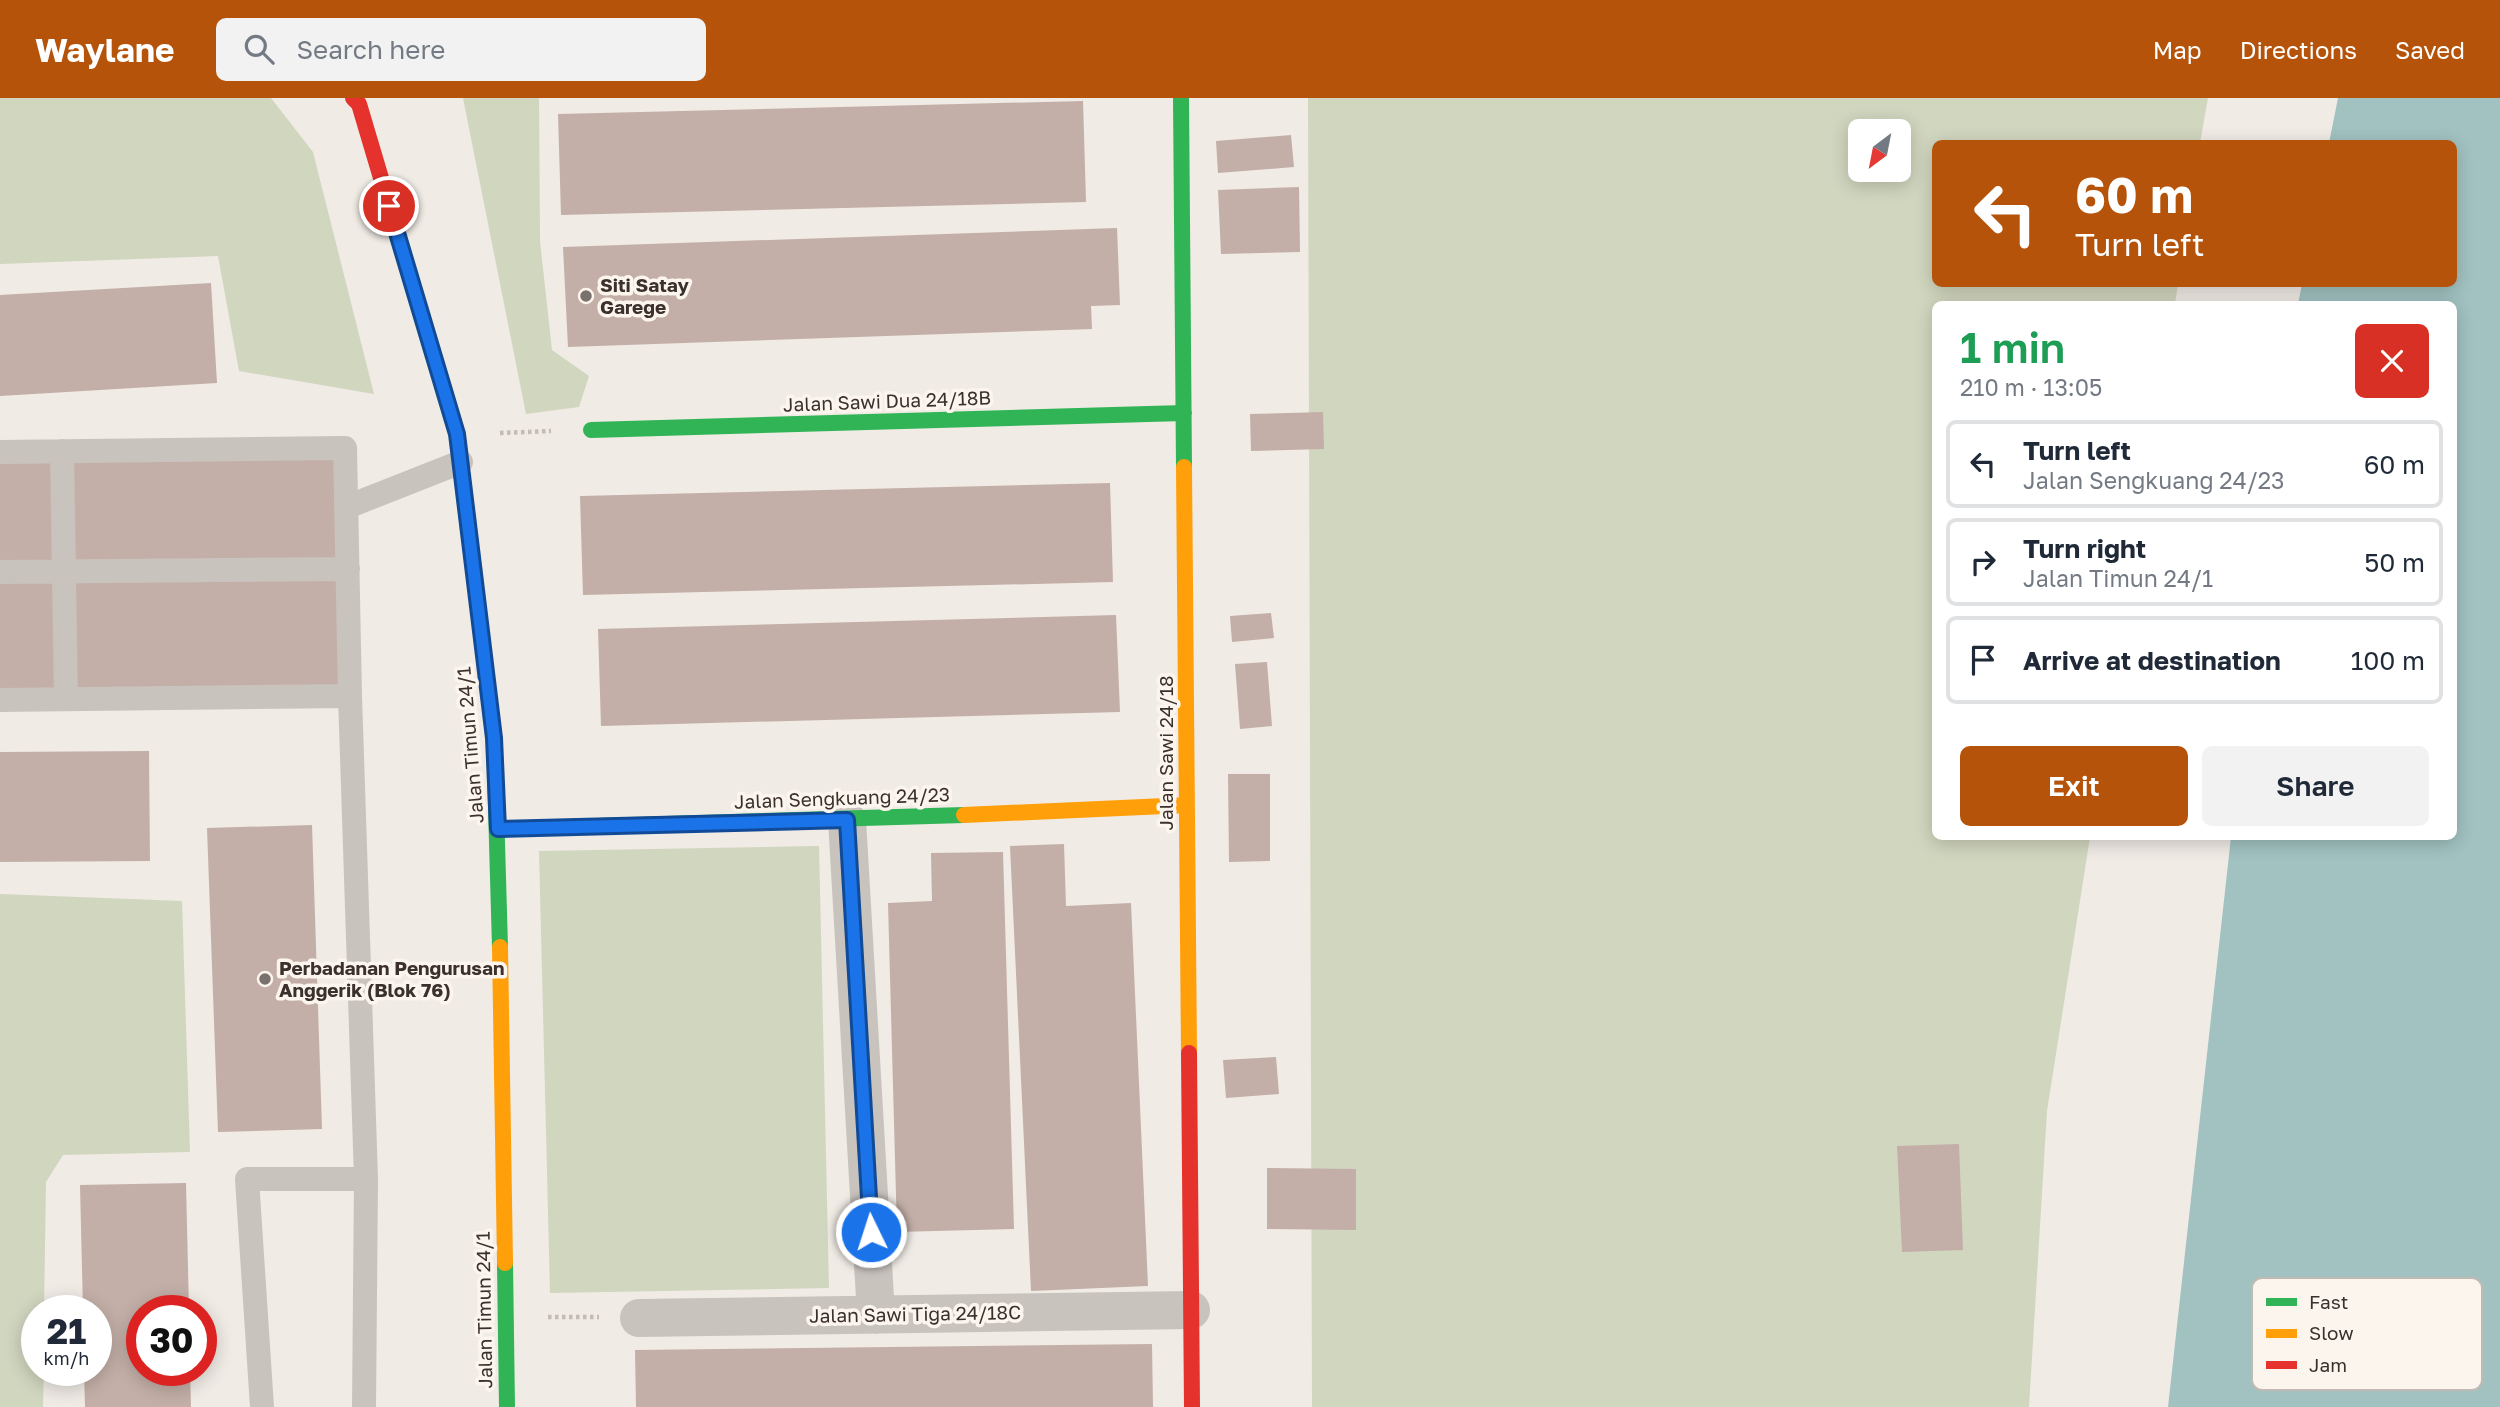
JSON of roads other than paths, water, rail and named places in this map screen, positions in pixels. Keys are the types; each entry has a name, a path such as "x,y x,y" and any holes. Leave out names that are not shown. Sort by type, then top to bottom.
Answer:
{"street":[{"name":"Jalan Timun 24/1","path":"353,98 359,104 457,434 494,738 498,829 507,1407"},
{"name":"Jalan Sawi 24/18","path":"1181,98 1192,1407"},
{"name":"Jalan Sawi Dua 24/18B","path":"591,430 1184,413"},
{"name":"Jalan Sengkuang 24/23","path":"498,829 847,820 1188,805"},
{"path":"847,820 876,1314"},
{"name":"Jalan Sawi Tiga 24/18C","path":"639,1318 1191,1310"}],"lane":[{"path":"0,452 345,449 350,696 366,1179 364,1407"},
{"path":"62,451 66,699"},
{"path":"346,507 461,462"},
{"path":"0,572 348,569"},
{"path":"0,700 350,696"},
{"path":"262,1407 247,1179 366,1179"}],"water":[{"path":"2338,98 2500,98 2500,1407 2168,1407 2231,840 2457,840 2457,301 2299,301 2301,287 2457,287 2457,140 2330,140"}],"place":[{"name":"Siti Satay Garege","path":"586,296"},
{"name":"Perbadanan Pengurusan Anggerik (Blok 76)","path":"265,979"}]}
